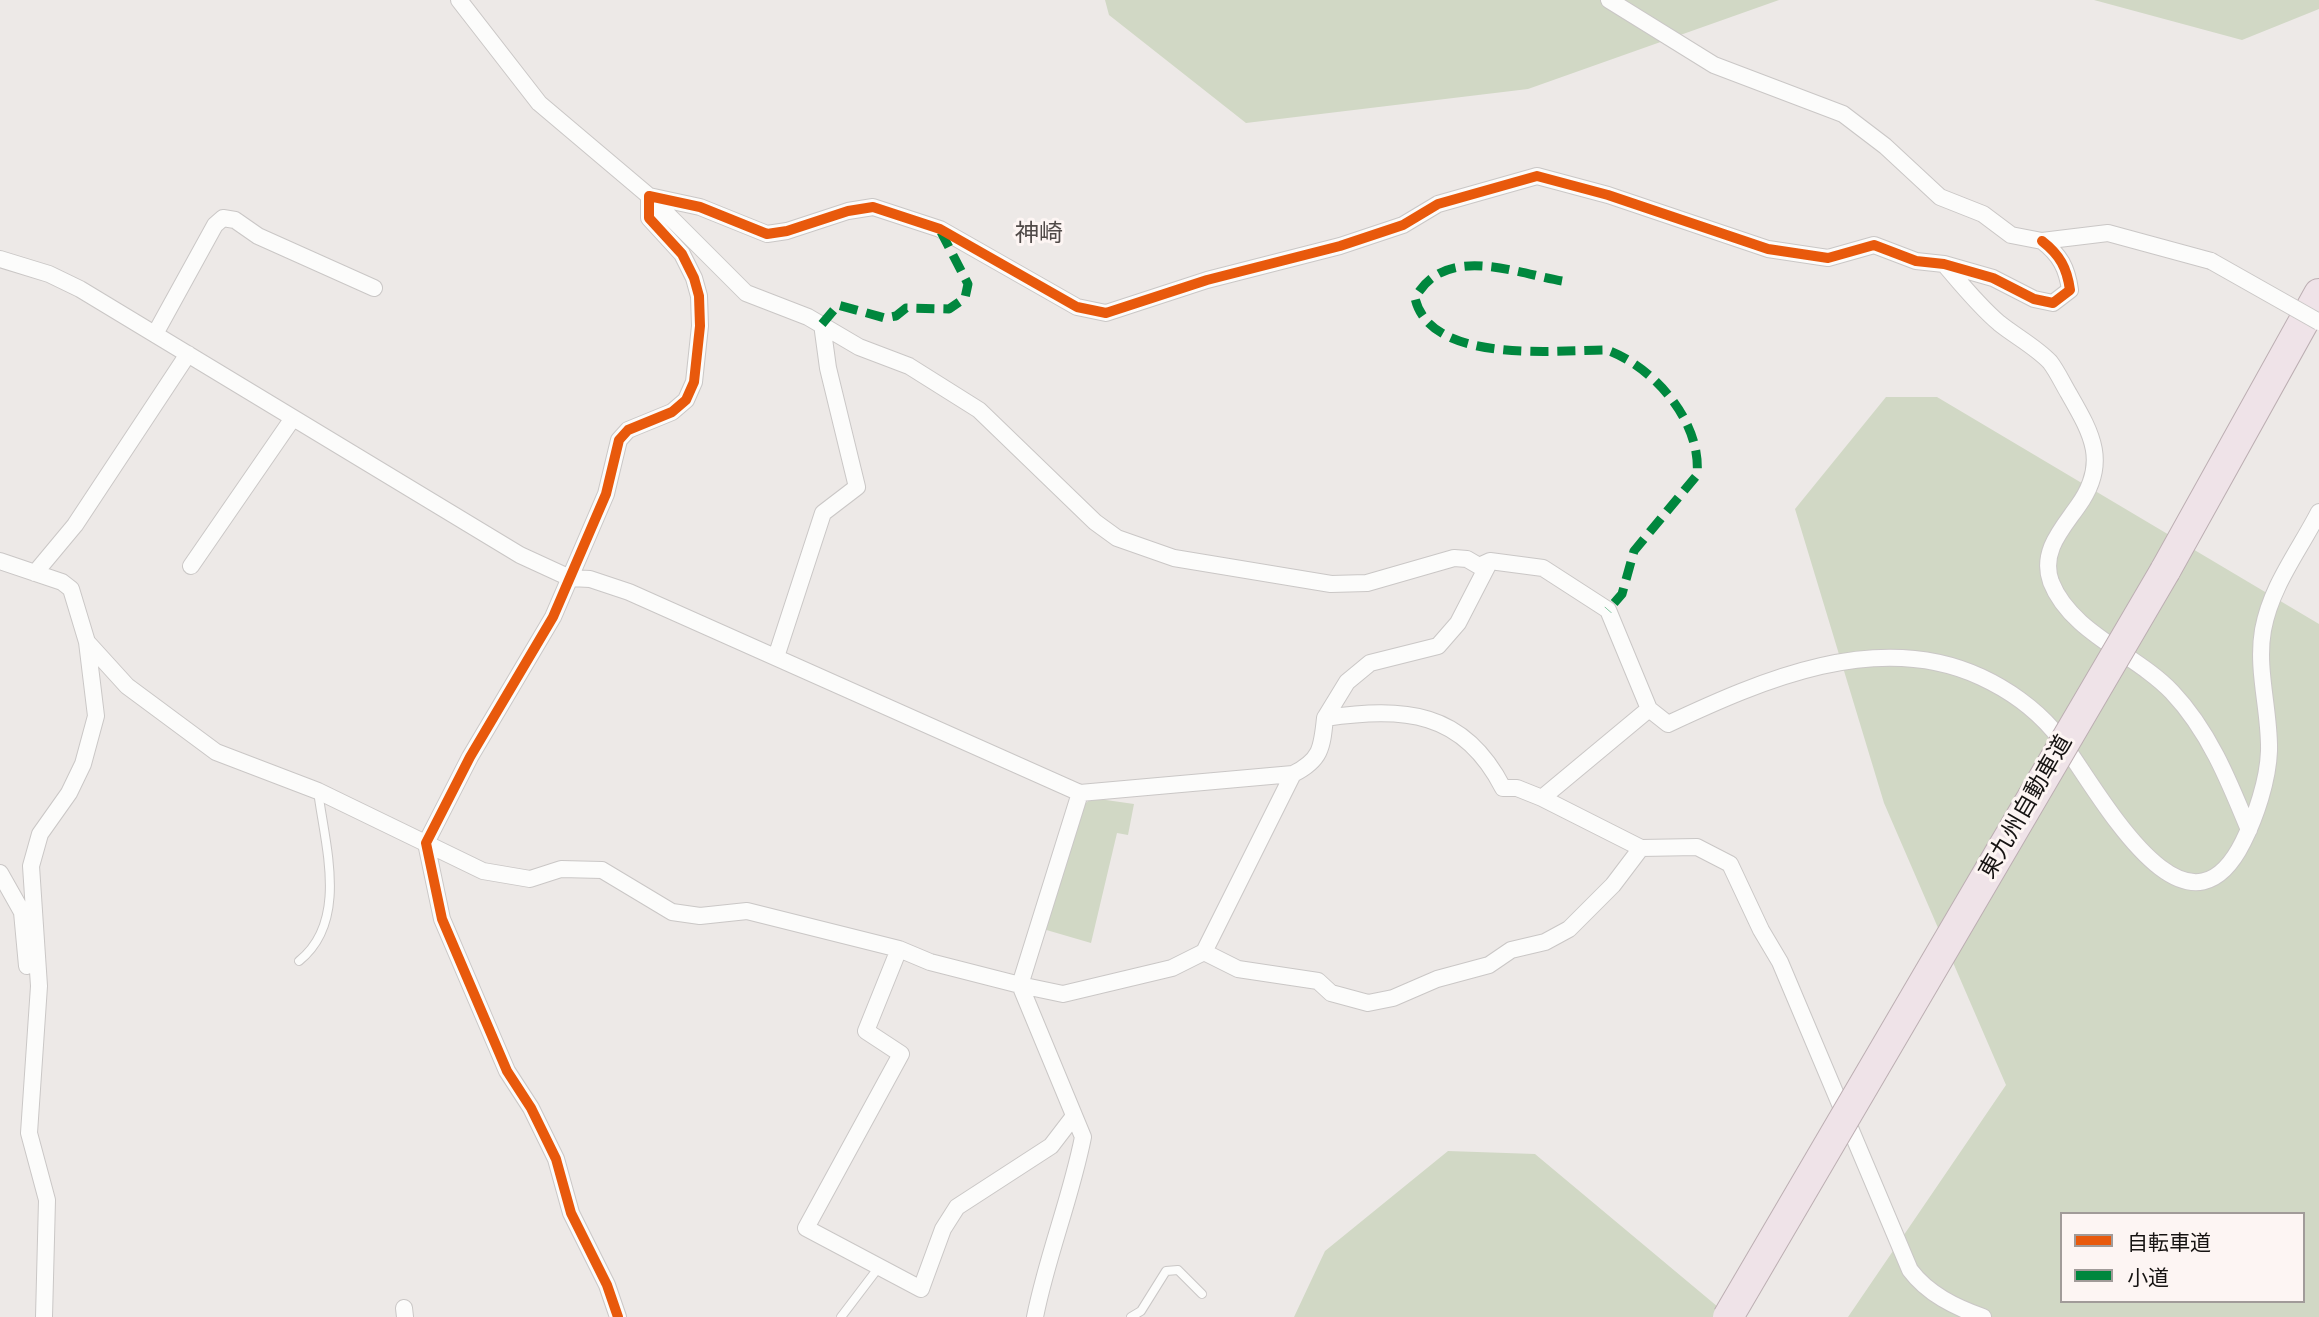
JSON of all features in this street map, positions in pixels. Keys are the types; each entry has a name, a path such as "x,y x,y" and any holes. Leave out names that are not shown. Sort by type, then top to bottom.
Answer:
{"highway":[{"name":"東九州自動車道","path":"1728,1317 2165,570 2319,294"}],"street":[{"path":"459,0 539,103 649,196 746,293 822,324 859,346 909,366 979,410 1095,522 1133,546 1244,571 1331,584 1367,583 1454,558 1467,559 1479,566 1490,561 1543,568 1608,610 1649,709 1668,724 1737,692 1816,666 1857,660 1899,659 1940,663 1980,676 2018,698 2052,729 2135,845 2157,866 2176,878 2193,882 2209,880 2233,859 2249,830 2261,792 2269,752 2261,663 2266,617 2275,588 2319,512"},
{"path":"1609,0 1714,65 1843,114 1885,146 1940,197 1983,214 2011,234 2042,241 2108,233 2211,261 2319,322"},
{"path":"649,196 700,207 767,234 787,231 848,211 873,207 940,229 1077,307 1106,313 1207,280 1340,246 1403,225 1438,204 1537,176 1620,199 1768,249 1828,258 1874,245 1916,261 1944,264 1993,278 2034,299 2053,303 2070,290 2067,270 2054,250 2042,241"},
{"path":"618,1317 607,1285 570,1213 556,1159 531,1108 507,1071 442,919 426,843 470,757 553,617 606,494 619,440 628,430 672,412 686,400 694,382 700,326 699,296 682,254 649,218 649,196"},
{"path":"155,334 215,225 223,218 235,220 258,236 374,288"},
{"path":"0,260 70,284 520,555 570,578 590,579 629,593 1080,793 1293,774 1309,766 1322,748 1325,718 1347,682 1370,663 1438,646 1458,623 1490,561"},
{"path":"1944,264 1998,322 2050,362 2089,429 2094,444 2092,479 2083,499 2053,542 2048,561 2056,590 2076,617 2170,690 2192,715 2224,770 2249,830"},
{"path":"776,657 823,513 857,486 828,368 822,324"},
{"path":"34,573 75,525 188,354"},
{"path":"191,566 293,418"},
{"path":"0,561 62,582 71,589 87,642 96,716 92,740 69,793 40,834 31,866 39,986 29,1133 47,1200 44,1317"},
{"path":"87,642 127,686 216,752 318,792 483,871 530,879 561,869 602,870 672,912 700,916 747,911 899,949 930,962 1063,994 1172,968 1204,952 1293,774"},
{"path":"1542,798 1649,709"},
{"path":"1325,718 1371,713 1412,714 1454,730 1475,746 1494,769 1503,788 1517,788 1542,798 1641,848 1697,847 1730,864 1780,962 1909,1270 1928,1290 1983,1317"},
{"path":"1035,1317 1042,1281 1078,1164 1083,1138 1020,985 1080,793"},
{"path":"1204,952 1238,969 1318,981 1331,993 1367,1003 1392,998 1437,979 1489,965 1511,950 1545,942 1569,929 1613,885 1641,848"},
{"path":"0,873 22,912 35,1017"},
{"path":"899,949 866,1031 901,1054 806,1228 921,1289 943,1229 957,1207 1051,1146 1074,1116"}],"lane":[{"path":"299,961 313,950 328,920 330,882 318,792"},
{"path":"841,1317 879,1267"},
{"path":"1131,1317 1141,1311 1166,1271 1178,1270 1202,1294"}],"green space":[{"path":"1105,0 1779,0 1528,89 1246,123 1109,15"},
{"path":"2094,0 2319,0 2319,9 2242,40"},
{"path":"1886,397 1937,397 2319,624 2319,1317 1848,1317 2006,1085 1884,803 1795,509"},
{"path":"1092,798 1134,804 1128,835 1117,833 1091,943 1043,929 1081,807"},
{"path":"1448,1151 1535,1154 1730,1317 1294,1317 1325,1251"}],"marked path":[{"path":"822,324 838,305 885,318 896,316 906,308 949,309 965,298 968,284 941,232"},
{"path":"1562,281 1501,268 1462,267 1444,271 1428,281 1415,298 1425,319 1444,334 1469,344 1528,351 1607,350 1642,369 1672,399 1692,436 1697,475 1634,551 1622,594 1608,610"}],"cycle path":[{"path":"618,1317 607,1285 571,1213 556,1159 531,1108 507,1071 442,919 426,843 470,757 553,617 606,494 619,440 628,430 672,412 686,400 694,382 700,326 699,296 694,278 682,254 649,218 649,196 700,207 767,234 787,231 848,211 873,207 940,229 1077,307 1106,313 1207,280 1340,246 1403,225 1438,204 1537,176 1608,195 1768,249 1828,258 1874,245 1916,261 1944,264 1993,278 2034,299 2053,303 2070,290 2069,282 2058,257 2042,241"}],"district":[{"name":"神崎","path":"1039,234"}]}
